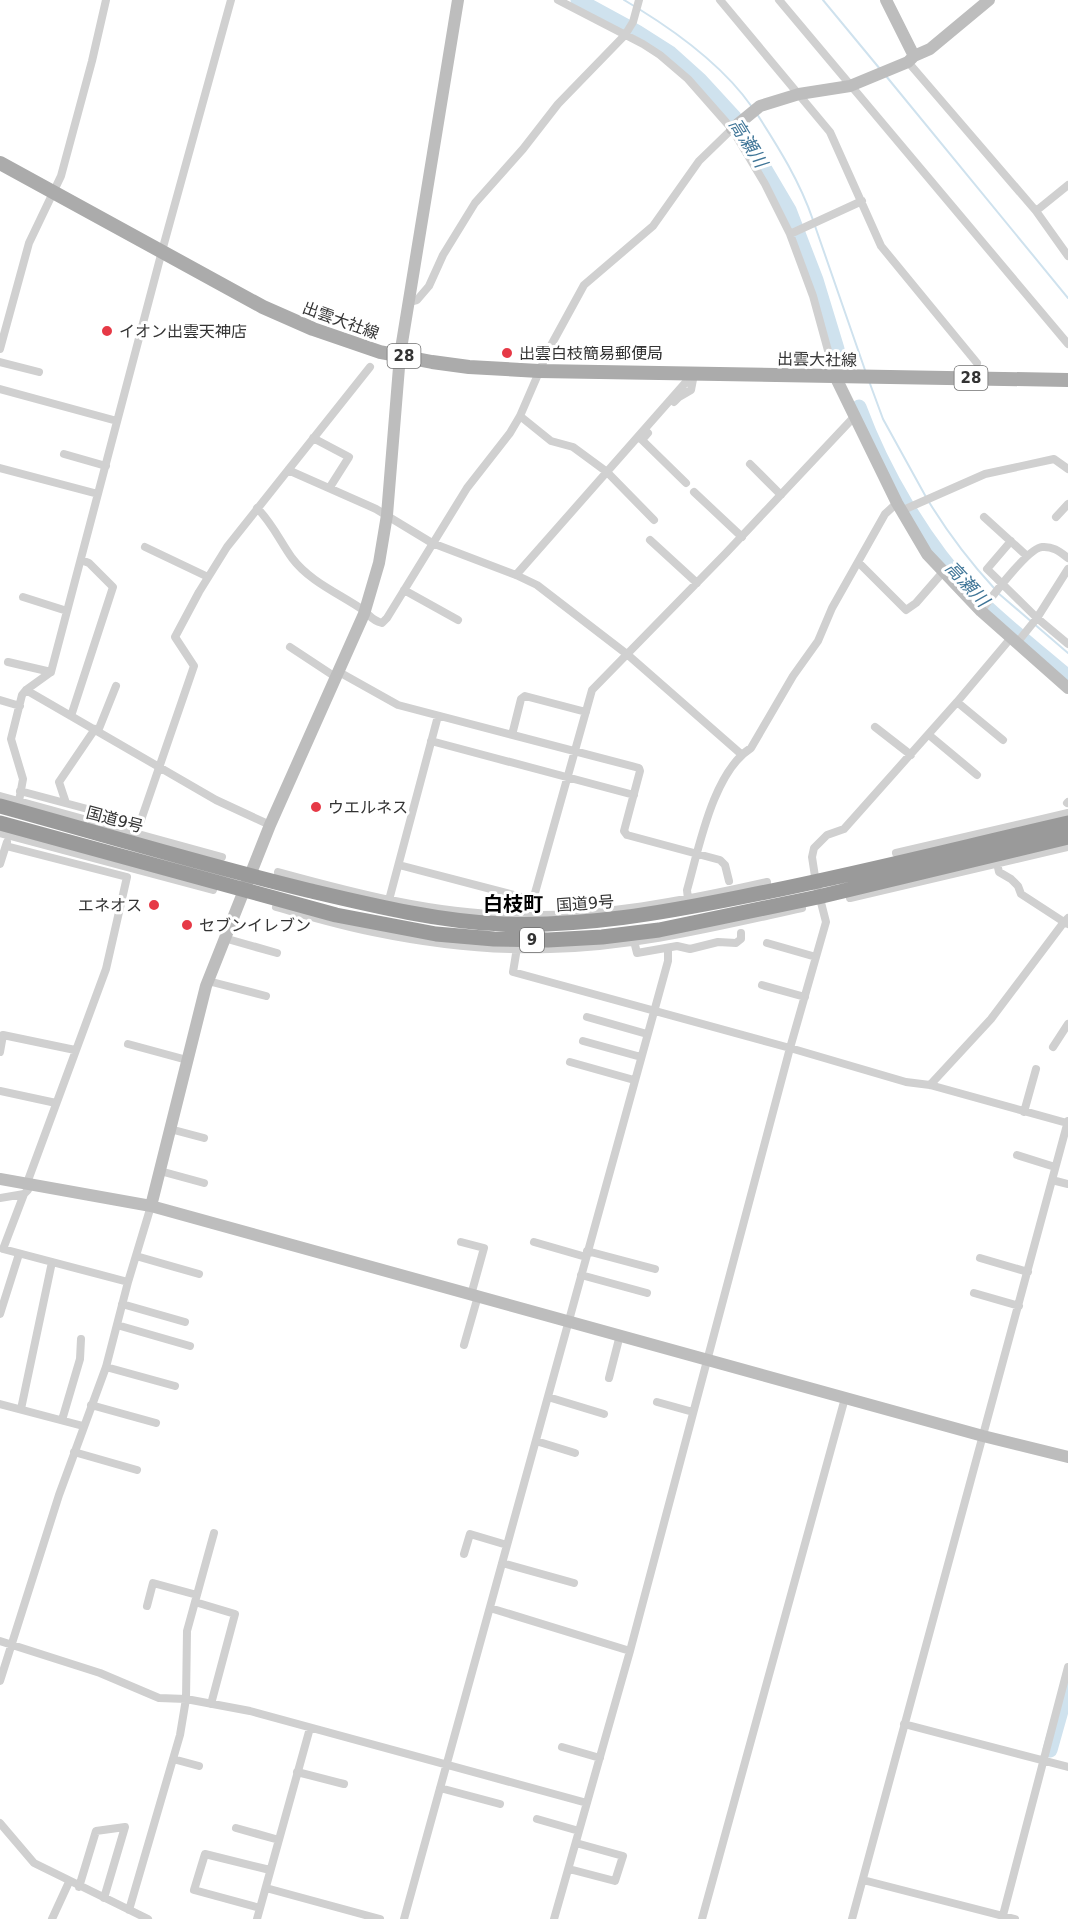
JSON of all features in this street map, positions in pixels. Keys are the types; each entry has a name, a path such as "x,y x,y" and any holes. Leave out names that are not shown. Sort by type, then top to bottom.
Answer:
{"highway":[{"name":"国道9号","path":"0,806 154,848 341,920 436,934 494,939 548,940 602,937 659,930 782,908 817,890 897,857 1064,834"},
{"name":"国道9号","path":"3,831 185,879 303,889 381,908 501,924 552,924 721,897 817,890 923,871 1064,834"}],"main road":[{"name":"出雲大社線","path":"0,163 263,307 313,329 380,352 469,367 539,371 1068,380"}],"street":[{"path":"0,350 29,243 60,176 106,0"},
{"path":"18,801 22,779 11,740 22,695 51,672 231,0"},
{"path":"0,1681 74,1452 106,1367 128,1282 152,1206 208,981 245,883 365,611 379,563 387,515 400,355 458,0"},
{"path":"558,0 660,55 688,79 732,129 765,184 790,234 813,296 835,376 899,507 927,554 981,611 1068,688"},
{"path":"409,302 417,300 429,286 443,255 475,203 523,149 558,104 625,35 633,22 639,0"},
{"path":"720,0 830,132 881,246 977,363"},
{"path":"779,0 1068,344"},
{"path":"886,0 911,59 1036,212 1068,256"},
{"path":"257,508 265,516 293,560 318,582 365,611 371,620 382,623 466,488 520,417 561,325 584,285 653,226 699,161 760,106 799,94 850,86 911,59 930,49 989,0"},
{"path":"1036,212 1068,185"},
{"path":"790,234 862,201"},
{"path":"0,362 39,372"},
{"path":"20,791 140,823 194,666 175,638 227,547 370,367"},
{"path":"516,574 694,373"},
{"path":"686,483 642,440 679,397 691,390 694,373"},
{"path":"0,389 117,421"},
{"path":"520,417 551,441 573,447 607,472 654,520"},
{"path":"532,915 533,900 592,690 742,537 854,417"},
{"path":"313,438 349,457 330,487"},
{"path":"64,454 106,466"},
{"path":"688,899 687,890 707,816 726,776 741,754 751,748 793,676 818,641 832,608 885,514 985,474 1054,459 1068,469"},
{"path":"750,464 781,495"},
{"path":"0,468 98,494"},
{"path":"288,470 330,487 387,515 432,543 516,574 537,585 627,655 741,754"},
{"path":"694,492 742,537"},
{"path":"1056,517 1068,504"},
{"path":"984,517 1027,556"},
{"path":"651,540 697,583"},
{"path":"1011,541 987,569 1037,618 1068,644"},
{"path":"145,546 208,578"},
{"path":"981,611 1027,556 1040,547 1052,547 1068,558"},
{"path":"71,716 113,587 89,563 81,560"},
{"path":"858,562 906,610 916,603 943,572"},
{"path":"554,1919 630,1651 790,1048 826,922 817,890 812,857 814,848 827,835 844,829 957,702 1037,618 1068,569"},
{"path":"404,590 458,620"},
{"path":"23,597 67,611"},
{"path":"290,647 338,675 398,705 639,768 624,831 627,835 720,860 725,865 729,881"},
{"path":"8,662 51,672"},
{"path":"66,803 59,782 96,730 116,686"},
{"path":"26,690 216,800 270,825"},
{"path":"512,735 521,699 525,696 586,712"},
{"path":"0,700 20,706"},
{"path":"957,702 1003,740"},
{"path":"389,900 438,716"},
{"path":"875,727 911,755"},
{"path":"929,735 977,775"},
{"path":"432,741 634,795"},
{"path":"0,796 222,857"},
{"path":"897,857 911,850 1037,820 1068,806"},
{"path":"44,818 59,812"},
{"path":"850,898 1049,851 1064,834 1037,820"},
{"path":"0,864 6,846 3,831"},
{"path":"144,836 154,848"},
{"path":"6,846 127,877 106,969 3,1250 128,1282"},
{"path":"930,1085 991,1019 1067,921 1021,894 1018,886 1011,879 999,872 997,863"},
{"path":"399,865 533,900"},
{"path":"923,871 938,877"},
{"path":"278,873 389,900 459,911 532,915 631,913 688,899 721,897 766,882"},
{"path":"185,879 213,890"},
{"path":"303,889 319,883"},
{"path":"276,908 341,920 373,932 430,941 489,948 550,949 634,942 679,935 782,908 802,908"},
{"path":"465,920 481,913"},
{"path":"634,942 637,953 677,946 690,949 718,942 736,943 741,939 741,933"},
{"path":"224,938 277,953"},
{"path":"767,943 816,957"},
{"path":"517,948 513,972 906,1082 930,1085 1067,1122 852,1919"},
{"path":"404,1919 570,1321 640,1057 668,961 669,948"},
{"path":"208,981 266,996"},
{"path":"762,985 805,997"},
{"path":"586,1017 647,1034"},
{"path":"1053,1047 1068,1024"},
{"path":"0,1052 3,1035 75,1050"},
{"path":"583,1041 640,1057"},
{"path":"128,1044 188,1060"},
{"path":"570,1062 634,1080"},
{"path":"1024,1112 1036,1069"},
{"path":"0,1092 56,1102"},
{"path":"170,1130 204,1138"},
{"path":"1017,1155 1055,1167"},
{"path":"160,1171 204,1183"},
{"path":"0,1179 26,1188 152,1206 983,1436 1068,1457"},
{"path":"1052,1179 1068,1184"},
{"path":"0,1198 26,1188"},
{"path":"461,1242 484,1248 464,1346"},
{"path":"534,1242 654,1269"},
{"path":"0,1314 19,1254"},
{"path":"136,1256 199,1274"},
{"path":"980,1258 1028,1272"},
{"path":"21,1409 52,1262"},
{"path":"581,1275 647,1293"},
{"path":"974,1293 1019,1306"},
{"path":"122,1304 185,1322"},
{"path":"117,1325 190,1346"},
{"path":"609,1378 620,1335"},
{"path":"62,1420 80,1359 81,1339"},
{"path":"106,1367 175,1386"},
{"path":"548,1397 604,1414"},
{"path":"702,1919 845,1398"},
{"path":"657,1402 693,1412"},
{"path":"0,1404 83,1426"},
{"path":"91,1405 156,1423"},
{"path":"536,1441 575,1453"},
{"path":"74,1452 137,1470"},
{"path":"129,1910 173,1759 186,1699 187,1631 214,1533"},
{"path":"464,1554 470,1534 507,1545"},
{"path":"502,1563 574,1583"},
{"path":"147,1606 153,1583 235,1614 211,1704"},
{"path":"490,1608 630,1651"},
{"path":"0,1641 100,1673 159,1698 186,1699 250,1711 587,1803"},
{"path":"1002,1917 1068,1667"},
{"path":"904,1724 1068,1767"},
{"path":"257,1919 310,1728"},
{"path":"562,1748 600,1758"},
{"path":"173,1759 199,1766"},
{"path":"297,1772 344,1784"},
{"path":"441,1788 500,1804"},
{"path":"537,1819 579,1831"},
{"path":"0,1823 34,1863 147,1919"},
{"path":"79,1887 96,1831 125,1827 104,1899"},
{"path":"236,1828 279,1840"},
{"path":"569,1869 615,1881 623,1856 576,1843"},
{"path":"260,1908 194,1890 205,1854 270,1870"},
{"path":"863,1880 1016,1919"},
{"path":"52,1919 69,1882"},
{"path":"266,1888 380,1919"}],"waterway":[{"name":"高瀬川","path":"578,0 670,53 700,80 734,117 789,210 816,280 837,349"},
{"path":"624,0 634,6"},
{"path":"823,0 880,69"},
{"path":"639,9 715,65 752,107"},
{"path":"886,76 1068,298"},
{"path":"757,114 781,152 813,220"},
{"path":"815,226 865,370"},
{"path":"869,381 883,419 926,497"},
{"name":"高瀬川","path":"859,407 893,481 937,552 983,604 1068,677"},
{"path":"929,502 960,547 994,588"},
{"path":"998,593 1068,653"},
{"path":"1050,1750 1068,1686"}],"place":[{"name":"イオン出雲天神店","path":"107,331"},
{"name":"出雲白枝簡易郵便局","path":"507,353"},
{"name":"ウエルネス","path":"316,807"},
{"name":"エネオス","path":"154,905"},
{"name":"セブンイレブン","path":"187,925"}],"district":[{"name":"白枝町","path":"513,904"}]}
